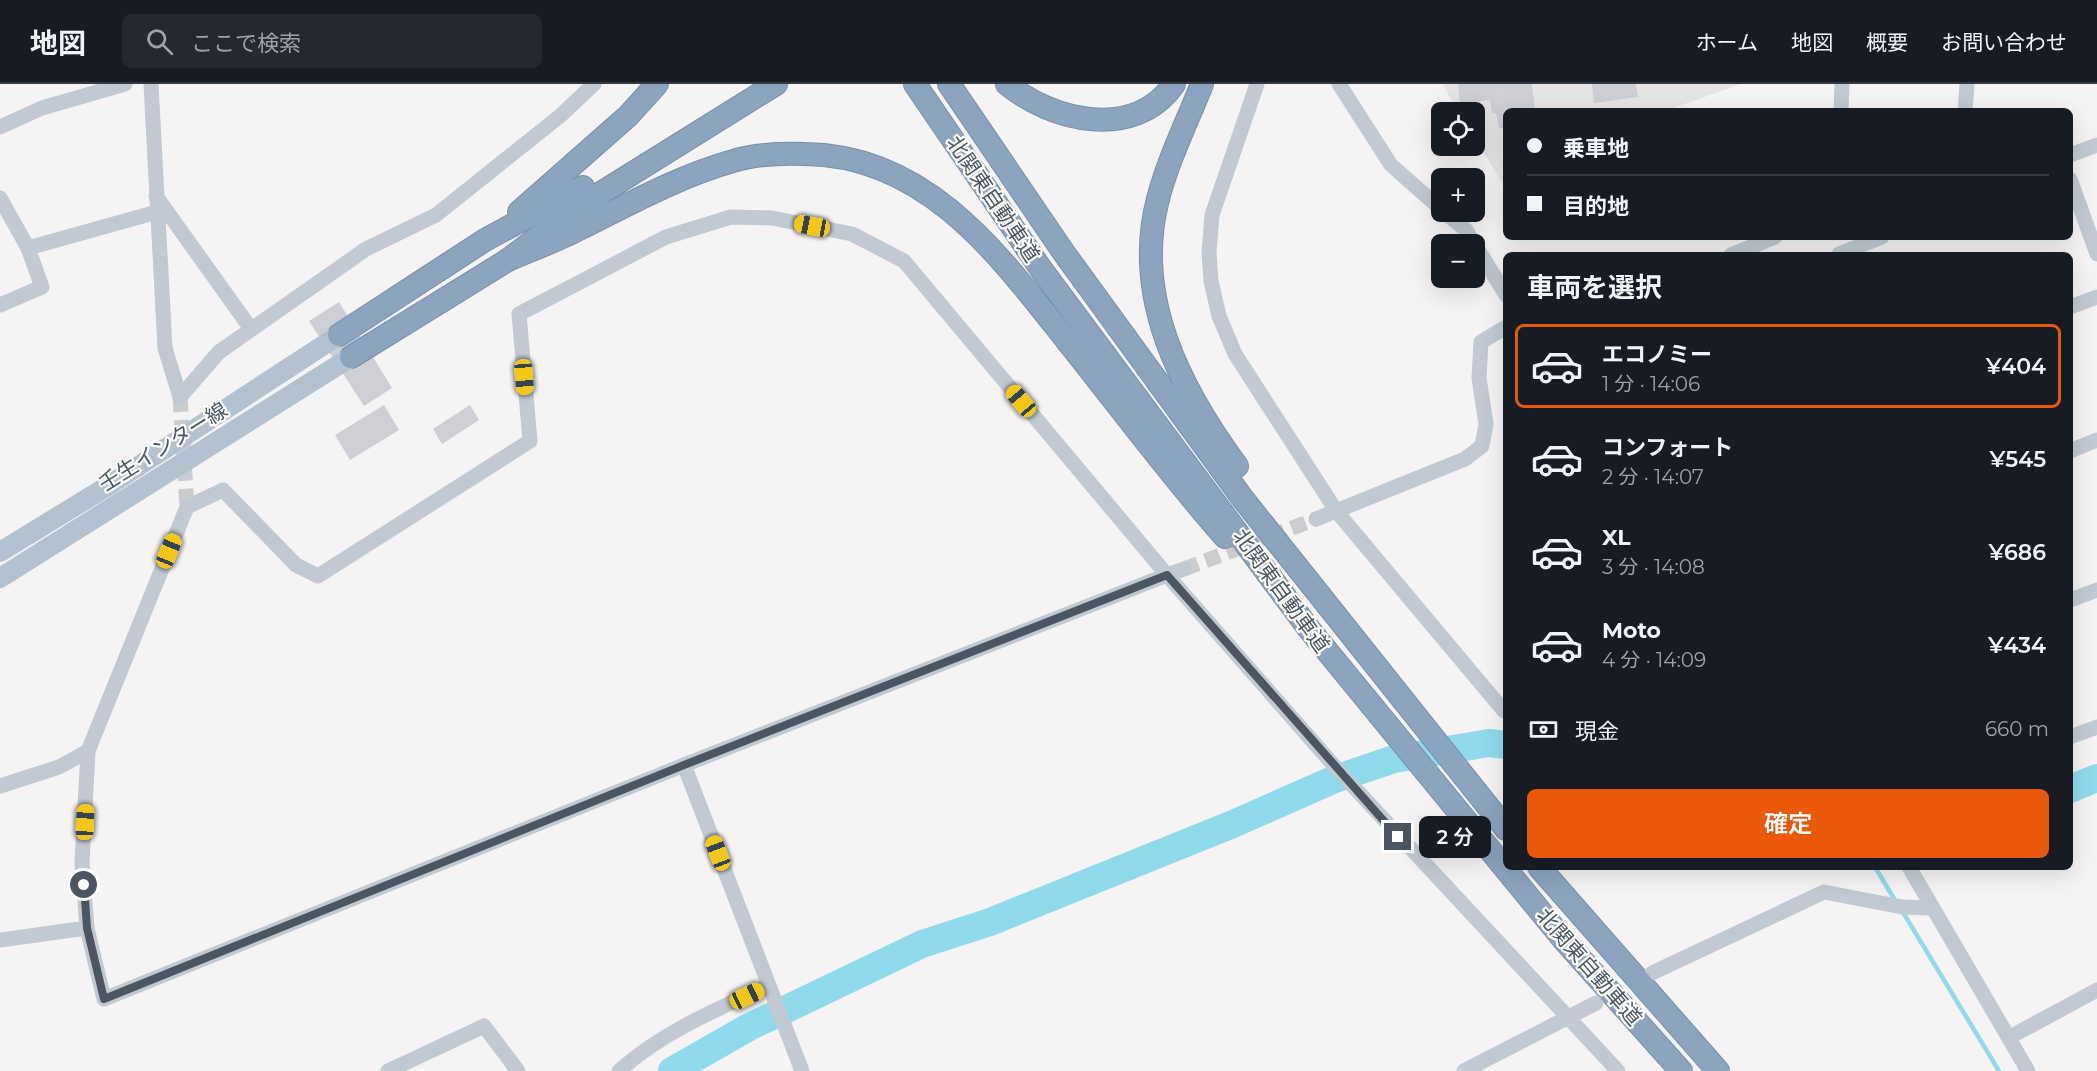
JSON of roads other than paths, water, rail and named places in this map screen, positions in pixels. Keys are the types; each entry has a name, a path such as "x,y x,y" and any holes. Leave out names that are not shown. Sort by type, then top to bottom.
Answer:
{"highway":[{"path":"485,240 628,116 657,84"},
{"path":"339,334 485,240 565,198 747,84"},
{"path":"351,357 508,260 572,211 776,84"},
{"name":"北関東自動車道","path":"915,84 1041,269 1309,629 1503,868"},
{"name":"北関東自動車道","path":"949,84 1160,388 1243,500 1500,822"},
{"path":"1007,84 1042,108 1069,117 1094,120 1119,118 1137,112 1158,100 1174,84"},
{"path":"1202,84 1167,170 1152,232 1153,291 1168,349 1203,418 1342,606 1411,712"},
{"path":"508,260 581,228 668,185 733,161 766,154 821,154 873,165 897,174 943,202 996,253 1211,521 1309,629"},
{"name":"北関東自動車道","path":"1505,870 1563,939 1681,1071"},
{"name":"北関東自動車道","path":"1542,870 1718,1071"}],"main road":[{"name":"壬生インター線","path":"0,552 111,484 339,334"},
{"name":"壬生インター線","path":"0,578 351,357"}],"street":[{"path":"0,127 42,108 125,84"},
{"path":"151,84 165,348 180,396 219,352 366,249 436,214 560,116 594,84"},
{"path":"1257,84 1212,215 1209,254 1211,281 1219,316 1235,354 1337,513 1503,710"},
{"path":"1339,84 1391,165 1431,200"},
{"path":"1842,84 1842,108"},
{"path":"1965,108 1967,84"},
{"path":"2073,154 2097,145"},
{"path":"2073,187 2097,254"},
{"path":"0,198 28,248 42,287 0,305"},
{"path":"28,248 156,204"},
{"path":"156,204 251,329"},
{"path":"1184,569 1167,575 684,765 104,999 87,928 82,863 88,751 187,507 223,490 296,565 318,576 530,441 519,314 666,237 731,218 772,218 852,234 904,261 1167,575 1337,769 1618,1071"},
{"path":"1456,222 1466,230 1503,290"},
{"path":"1738,252 1768,240"},
{"path":"1844,252 1874,240"},
{"path":"2073,306 2097,297"},
{"path":"1316,519 1337,513 1465,459 1482,446 1486,424 1479,378 1481,342 1503,329"},
{"path":"2073,451 2097,440"},
{"path":"2073,599 2097,590"},
{"path":"2073,736 2097,727"},
{"path":"0,786 59,767 88,751"},
{"path":"684,765 802,1071"},
{"path":"1911,870 2028,1071"},
{"path":"1652,973 1824,892 1902,907 1932,908"},
{"path":"0,940 87,928"},
{"path":"2010,1037 2097,990"},
{"path":"619,1071 633,1058 703,1016 771,993"},
{"path":"1464,1071 1596,1003"},
{"path":"388,1071 484,1026 518,1071"}],"waterway":[{"path":"672,1071 749,1027 922,944 990,922 1233,824 1335,779 1394,759 1489,743 1503,745"},
{"path":"2073,788 2097,778"},
{"path":"1877,870 1896,902"},
{"path":"1901,909 1999,1071"}],"tunnel":[{"path":"180,397 187,507"},
{"path":"1184,569 1316,519"}]}
